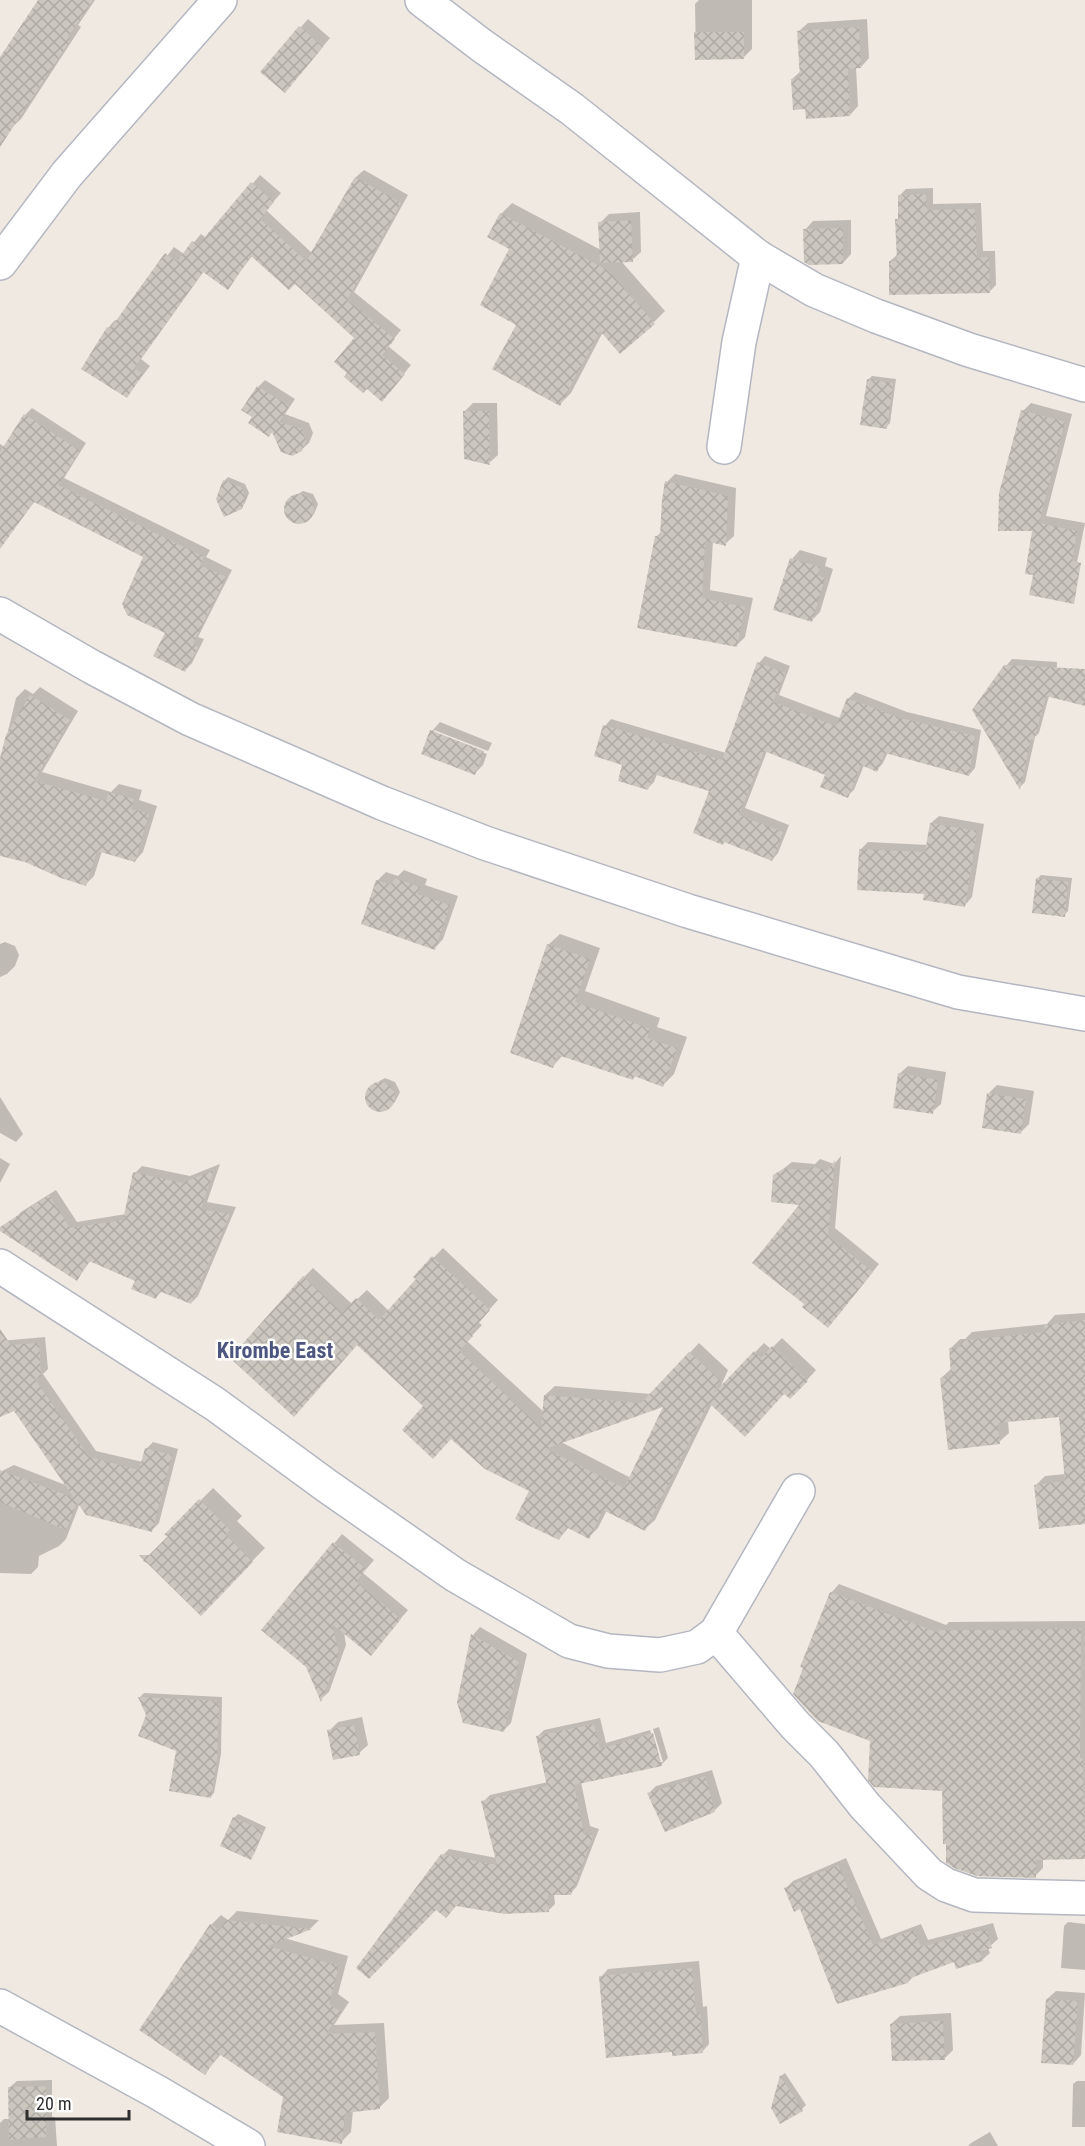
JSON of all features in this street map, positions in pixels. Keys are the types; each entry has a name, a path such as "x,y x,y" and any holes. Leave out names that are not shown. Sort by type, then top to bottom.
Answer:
{"street":[{"path":"0,263 67,174 220,0"},
{"path":"422,0 572,109 758,257 814,290 876,316 969,350 1085,385"},
{"path":"724,447 739,342 758,257"},
{"path":"0,614 92,667 190,719 382,803 485,843 688,911 958,992 1085,1014"},
{"path":"0,1266 214,1404 455,1575 569,1641 608,1651 660,1655 697,1647 716,1633 798,1491"},
{"path":"716,1633 795,1725 824,1754 865,1806 929,1874 946,1885 974,1895 1085,1898"},
{"path":"0,2006 157,2092 248,2146"}],"building":[{"path":"38,0 93,0 68,37 71,39 0,147 0,57"},
{"path":"299,26 323,47 285,93 260,72"},
{"path":"859,27 861,68 848,69 850,116 806,119 805,109 793,110 791,79 800,78 797,31"},
{"path":"694,32 744,32 744,59 695,60"},
{"path":"355,177 401,203 347,300 395,339 382,355 405,374 382,402 367,389 363,393 344,377 347,373 334,362 354,338 295,284 289,290 251,256 228,290 203,272 134,368 143,374 127,398 81,369 107,327 110,329 165,253 177,262 192,241 198,245 251,182 274,202 260,219 306,261"},
{"path":"926,194 927,210 975,209 977,258 989,257 990,293 889,295 889,261 897,261 895,219 898,219 898,195"},
{"path":"500,213 609,271 655,324 620,354 600,331 560,406 492,369 516,325 480,305 509,249 487,237"},
{"path":"631,220 633,262 600,263 598,222"},
{"path":"843,228 843,264 809,265 804,262 803,229"},
{"path":"867,379 893,383 887,429 860,425"},
{"path":"257,386 289,406 279,422 302,429 306,441 302,451 292,456 281,452 272,432 269,437 248,423 252,417 241,410"},
{"path":"1021,410 1065,422 1039,523 1077,531 1072,561 1081,563 1074,604 1029,595 1033,575 1025,574 1032,531 998,531 999,493"},
{"path":"463,411 489,411 490,465 464,459"},
{"path":"24,414 80,451 58,485 204,557 200,565 226,577 193,644 198,647 185,672 153,656 165,633 127,615 122,604 143,557 34,502 0,549 0,452"},
{"path":"223,480 241,487 246,498 242,509 224,517 216,499"},
{"path":"665,481 728,496 726,546 705,541 702,598 745,607 737,647 637,628 655,536 660,536"},
{"path":"299,494 305,495 313,503 313,515 305,523 299,524 293,523 285,515 284,509 285,503 293,495"},
{"path":"790,558 820,567 817,575 825,578 812,622 773,610"},
{"path":"757,662 785,673 773,702 836,726 847,698 900,718 975,736 969,776 885,753 877,772 861,765 848,798 820,787 825,775 764,751 739,815 783,832 772,861 724,842 723,845 693,833 709,791 653,774 648,790 618,781 622,765 594,756 603,725 722,760"},
{"path":"1004,665 1085,669 1085,706 1046,696 1034,740 1031,739 1020,790 972,710"},
{"path":"30,695 70,720 34,781 106,801 109,792 134,799 131,809 149,814 135,862 97,851 86,886 25,862 0,856 0,758 6,735"},
{"path":"430,730 484,751 475,775 421,754"},
{"path":"930,823 977,831 965,907 923,900 924,894 857,890 859,849 925,852"},
{"path":"394,878 420,887 417,894 450,905 435,950 361,924 376,880 392,885"},
{"path":"1036,878 1068,882 1065,917 1032,913"},
{"path":"547,944 590,959 575,1002 650,1029 647,1038 677,1048 663,1087 634,1076 633,1080 558,1055 553,1068 510,1053"},
{"path":"898,1073 938,1080 933,1114 893,1108"},
{"path":"380,1082 391,1086 395,1097 391,1108 380,1112 369,1108 365,1097 369,1086"},
{"path":"987,1093 1026,1099 1021,1134 982,1128"},
{"path":"835,1160 828,1236 873,1272 828,1328 802,1307 804,1304 752,1263 799,1205 771,1202 773,1175 783,1169 810,1170 811,1166 827,1171"},
{"path":"214,1170 201,1209 230,1214 191,1304 159,1291 156,1299 131,1289 135,1281 89,1261 77,1281 0,1231 0,1227 49,1195 70,1228 123,1220 133,1172 182,1183"},
{"path":"432,1256 490,1310 470,1333 473,1336 459,1351 541,1428 544,1395 641,1403 689,1352 720,1380 714,1393 754,1351 761,1358 772,1346 808,1381 790,1399 784,1394 745,1437 709,1403 645,1531 603,1510 589,1539 566,1527 559,1540 515,1519 529,1491 485,1469 451,1439 433,1459 402,1430 423,1406 357,1345 294,1417 230,1358 303,1276 342,1313 356,1298 379,1320 416,1279 413,1277","holes":["663,1407 624,1488 546,1449"]},
{"path":"1085,1320 1085,1524 1039,1529 1034,1485 1065,1481 1059,1417 998,1423 1000,1444 948,1450 940,1378 951,1377 949,1348 961,1347 960,1341 1045,1332 1044,1325"},
{"path":"0,1329 11,1345 39,1343 41,1377 34,1378 89,1457 139,1470 145,1448 172,1455 152,1532 86,1515 77,1502 66,1530 0,1502 0,1470 74,1498 14,1411 0,1417"},
{"path":"199,1499 230,1530 225,1534 253,1562 201,1616 139,1555 149,1555 168,1536 164,1535"},
{"path":"333,1542 366,1569 356,1582 401,1619 371,1656 332,1624 339,1654 321,1702 306,1667 261,1630"},
{"path":"830,1592 939,1633 939,1630 1081,1629 1080,1758 1083,1758 1085,1859 1036,1860 1036,1878 977,1876 946,1863 946,1844 943,1844 942,1791 874,1787 868,1780 870,1741 818,1721 793,1694 803,1668 800,1667"},
{"path":"471,1634 519,1662 504,1732 463,1723 457,1702"},
{"path":"138,1697 219,1701 217,1759 211,1798 169,1791 176,1751 138,1736 146,1715"},
{"path":"594,1724 600,1749 653,1733 662,1766 574,1785 584,1833 593,1836 571,1895 548,1895 549,1912 505,1914 456,1906 446,1918 436,1910 369,1979 356,1968 441,1854 497,1865 481,1801 547,1786 536,1736"},
{"path":"354,1725 360,1755 333,1760 327,1730"},
{"path":"705,1776 715,1812 665,1832 647,1793"},
{"path":"233,1817 263,1831 251,1860 220,1846"},
{"path":"838,1865 873,1945 914,1930 921,1947 986,1929 992,1948 980,1952 983,1961 956,1969 954,1962 908,1979 908,1983 837,2004 800,1909 794,1912 784,1888"},
{"path":"226,1920 312,1929 268,1946 339,1966 329,2004 341,2012 326,2034 375,2032 380,2109 345,2113 342,2144 277,2132 283,2097 219,2054 205,2075 139,2030 210,1924 219,1930"},
{"path":"692,1968 696,2013 700,2013 703,2053 672,2056 672,2052 606,2058 599,1976"},
{"path":"1046,1999 1078,2001 1073,2065 1041,2063"},
{"path":"943,2021 945,2060 892,2061 890,2024"},
{"path":"780,2075 803,2111 780,2124 771,2108"},
{"path":"46,2086 46,2137 9,2140 8,2087"}],"district":[{"name":"Kirombe East","path":"275,1350"}]}
